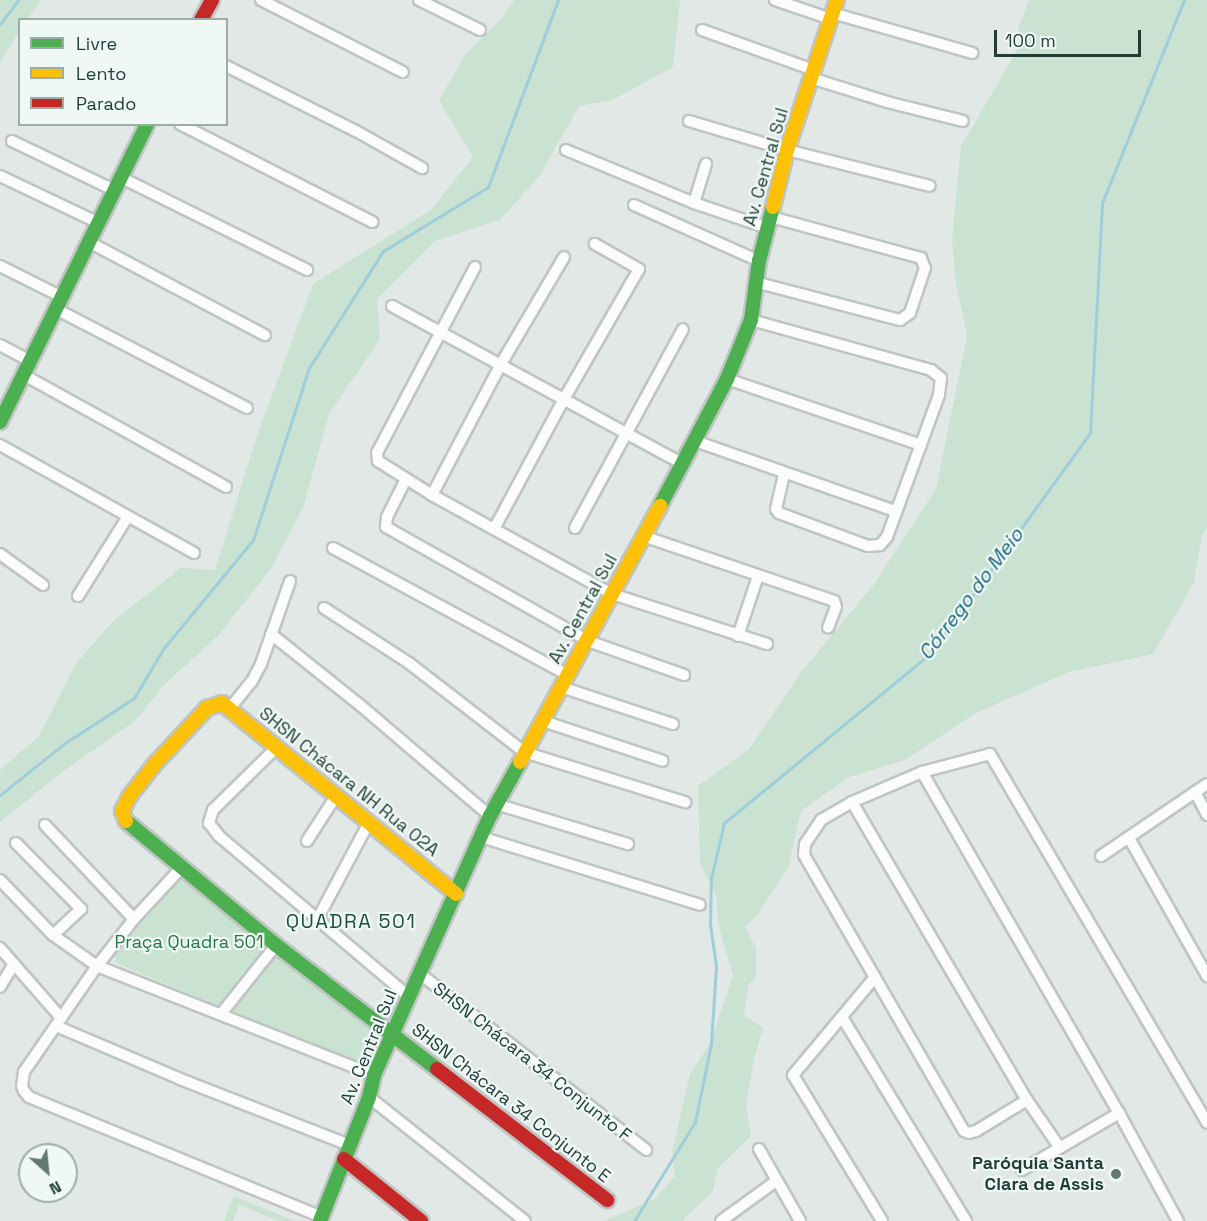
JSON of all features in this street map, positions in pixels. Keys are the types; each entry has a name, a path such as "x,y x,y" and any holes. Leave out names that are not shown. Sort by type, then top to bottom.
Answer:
{"street":[{"path":"202,18 212,0"},
{"path":"261,0 403,72"},
{"path":"419,0 480,30"},
{"path":"775,0 834,11 972,54"},
{"name":"Av. Central Sul","path":"321,1219 369,1097 374,1075 493,810 588,641 727,379 751,320 759,261 787,150 834,11"},
{"path":"702,30 887,102 963,121"},
{"path":"228,67 356,131 422,168"},
{"path":"689,121 787,150 930,186"},
{"path":"2,413 24,375 99,223 144,126"},
{"path":"184,126 372,222"},
{"path":"12,141 117,184 307,270"},
{"path":"566,150 694,203 921,258 925,268 910,313 900,320 755,282"},
{"path":"694,203 706,164"},
{"path":"0,176 99,223"},
{"path":"634,205 759,261"},
{"path":"89,242 265,334"},
{"path":"494,529 564,399 639,269 595,244"},
{"path":"432,495 501,364 564,258"},
{"path":"0,266 59,303 247,408"},
{"path":"475,267 438,333 377,453 381,464 432,495 612,594 767,644"},
{"path":"392,306 681,463"},
{"path":"751,320 937,373 941,378 941,389 884,542 875,547 868,546 777,512 784,474"},
{"path":"575,528 683,328"},
{"path":"0,345 30,361"},
{"path":"24,375 226,487"},
{"path":"727,379 921,445"},
{"path":"695,441 895,511"},
{"path":"0,446 194,553"},
{"path":"405,479 387,517 386,527 588,641 684,675"},
{"path":"78,596 127,518"},
{"path":"644,536 834,601 836,607 828,628"},
{"path":"333,548 565,681 673,724"},
{"path":"0,555 43,585"},
{"path":"738,636 758,576"},
{"path":"230,708 252,681 290,581"},
{"path":"324,608 409,663 524,752 684,802"},
{"path":"271,634 493,810 628,844"},
{"name":"SHSN Chácara NH Rua 02A","path":"217,703 230,708 456,894"},
{"name":"SHSN Chácara 34 Conjunto E","path":"217,703 207,708 154,765 129,797 122,811 127,825 276,945 607,1200"},
{"path":"543,721 663,761"},
{"path":"277,747 213,810 209,823 219,836 408,996"},
{"path":"1028,1100 976,1131 969,1133 964,1131 804,855 805,844 821,819 852,802 922,772 990,754 1207,1123"},
{"path":"922,772 1119,1113 1178,1221"},
{"path":"1101,856 1207,784"},
{"path":"1195,792 1207,815"},
{"path":"307,841 336,796"},
{"path":"852,802 1028,1100 1060,1148"},
{"path":"317,920 369,822"},
{"path":"45,825 134,919"},
{"path":"481,837 700,905"},
{"path":"1129,838 1207,976"},
{"path":"16,843 81,909 53,935"},
{"path":"182,867 134,919 97,966 24,1072 22,1086 29,1097 321,1219"},
{"path":"0,880 53,935 97,966 374,1075"},
{"path":"221,1014 276,945"},
{"path":"0,948 59,1022 180,1079 350,1145"},
{"path":"0,987 14,964"},
{"name":"SHSN Chácara 34 Conjunto F","path":"419,973 646,1150"},
{"path":"875,977 793,1075 882,1221"},
{"path":"842,1017 966,1221"},
{"path":"369,1097 525,1221"},
{"path":"1022,1170 1119,1113"},
{"path":"759,1149 800,1221"},
{"path":"344,1159 421,1221"},
{"path":"721,1221 776,1181"}],"green space":[{"path":"0,0 40,0 29,18 18,18 18,34 0,63"},
{"path":"514,0 680,0 673,67 612,100 579,106 540,175 501,219 435,241 377,299 380,339 329,414 303,508 271,568 219,635 166,683 135,721 62,772 0,822 0,770 39,736 75,665 113,621 181,568 215,570 257,436 313,284 432,209 473,157 439,101 464,56 504,16"},
{"path":"1029,0 1207,0 1207,528 1202,535 1194,582 1153,654 1069,672 976,713 905,760 849,777 801,811 788,868 758,914 745,927 756,948 756,976 748,986 744,1015 763,1028 754,1059 746,1105 751,1136 718,1168 713,1191 682,1221 604,1221 655,1199 675,1176 672,1152 690,1074 711,1042 733,975 719,928 716,896 700,863 698,786 749,749 802,671 875,583 936,489 967,336 956,283 952,241 961,146 1023,41 1018,29"},
{"name":"Praça Quadra 501","path":"184,877 387,1035 373,1068 365,1067 116,963 115,954"},
{"path":"234,1196 295,1221 279,1221 239,1205 233,1221 224,1221"}],"waterway":[{"path":"0,24 18,0"},
{"path":"0,795 65,743 134,698 163,649 253,540 309,368 383,251 488,187 558,0"},
{"name":"Córrego do Meio","path":"634,1221 695,1122 711,1044 716,966 710,924 711,878 724,823 930,654 1090,433 1102,203 1184,0"}],"traffic: fast":[{"path":"0,422 146,126"},
{"path":"660,506 727,379 751,320 759,261 773,207"},
{"path":"320,1221 369,1097 374,1075 490,816 520,762"},
{"path":"126,821 276,945 437,1069"}],"traffic: slow":[{"path":"773,207 787,150 837,0"},
{"path":"520,762 660,506"},
{"path":"126,821 122,811 129,797 154,765 207,708 222,703 456,894"}],"traffic: jam":[{"path":"202,18 212,0"},
{"path":"437,1069 607,1200"},
{"path":"344,1159 421,1221"}],"place":[{"name":"Paróquia Santa Clara de Assis","path":"1116,1174"}],"district":[{"name":"QUADRA 501","path":"351,921"}]}
